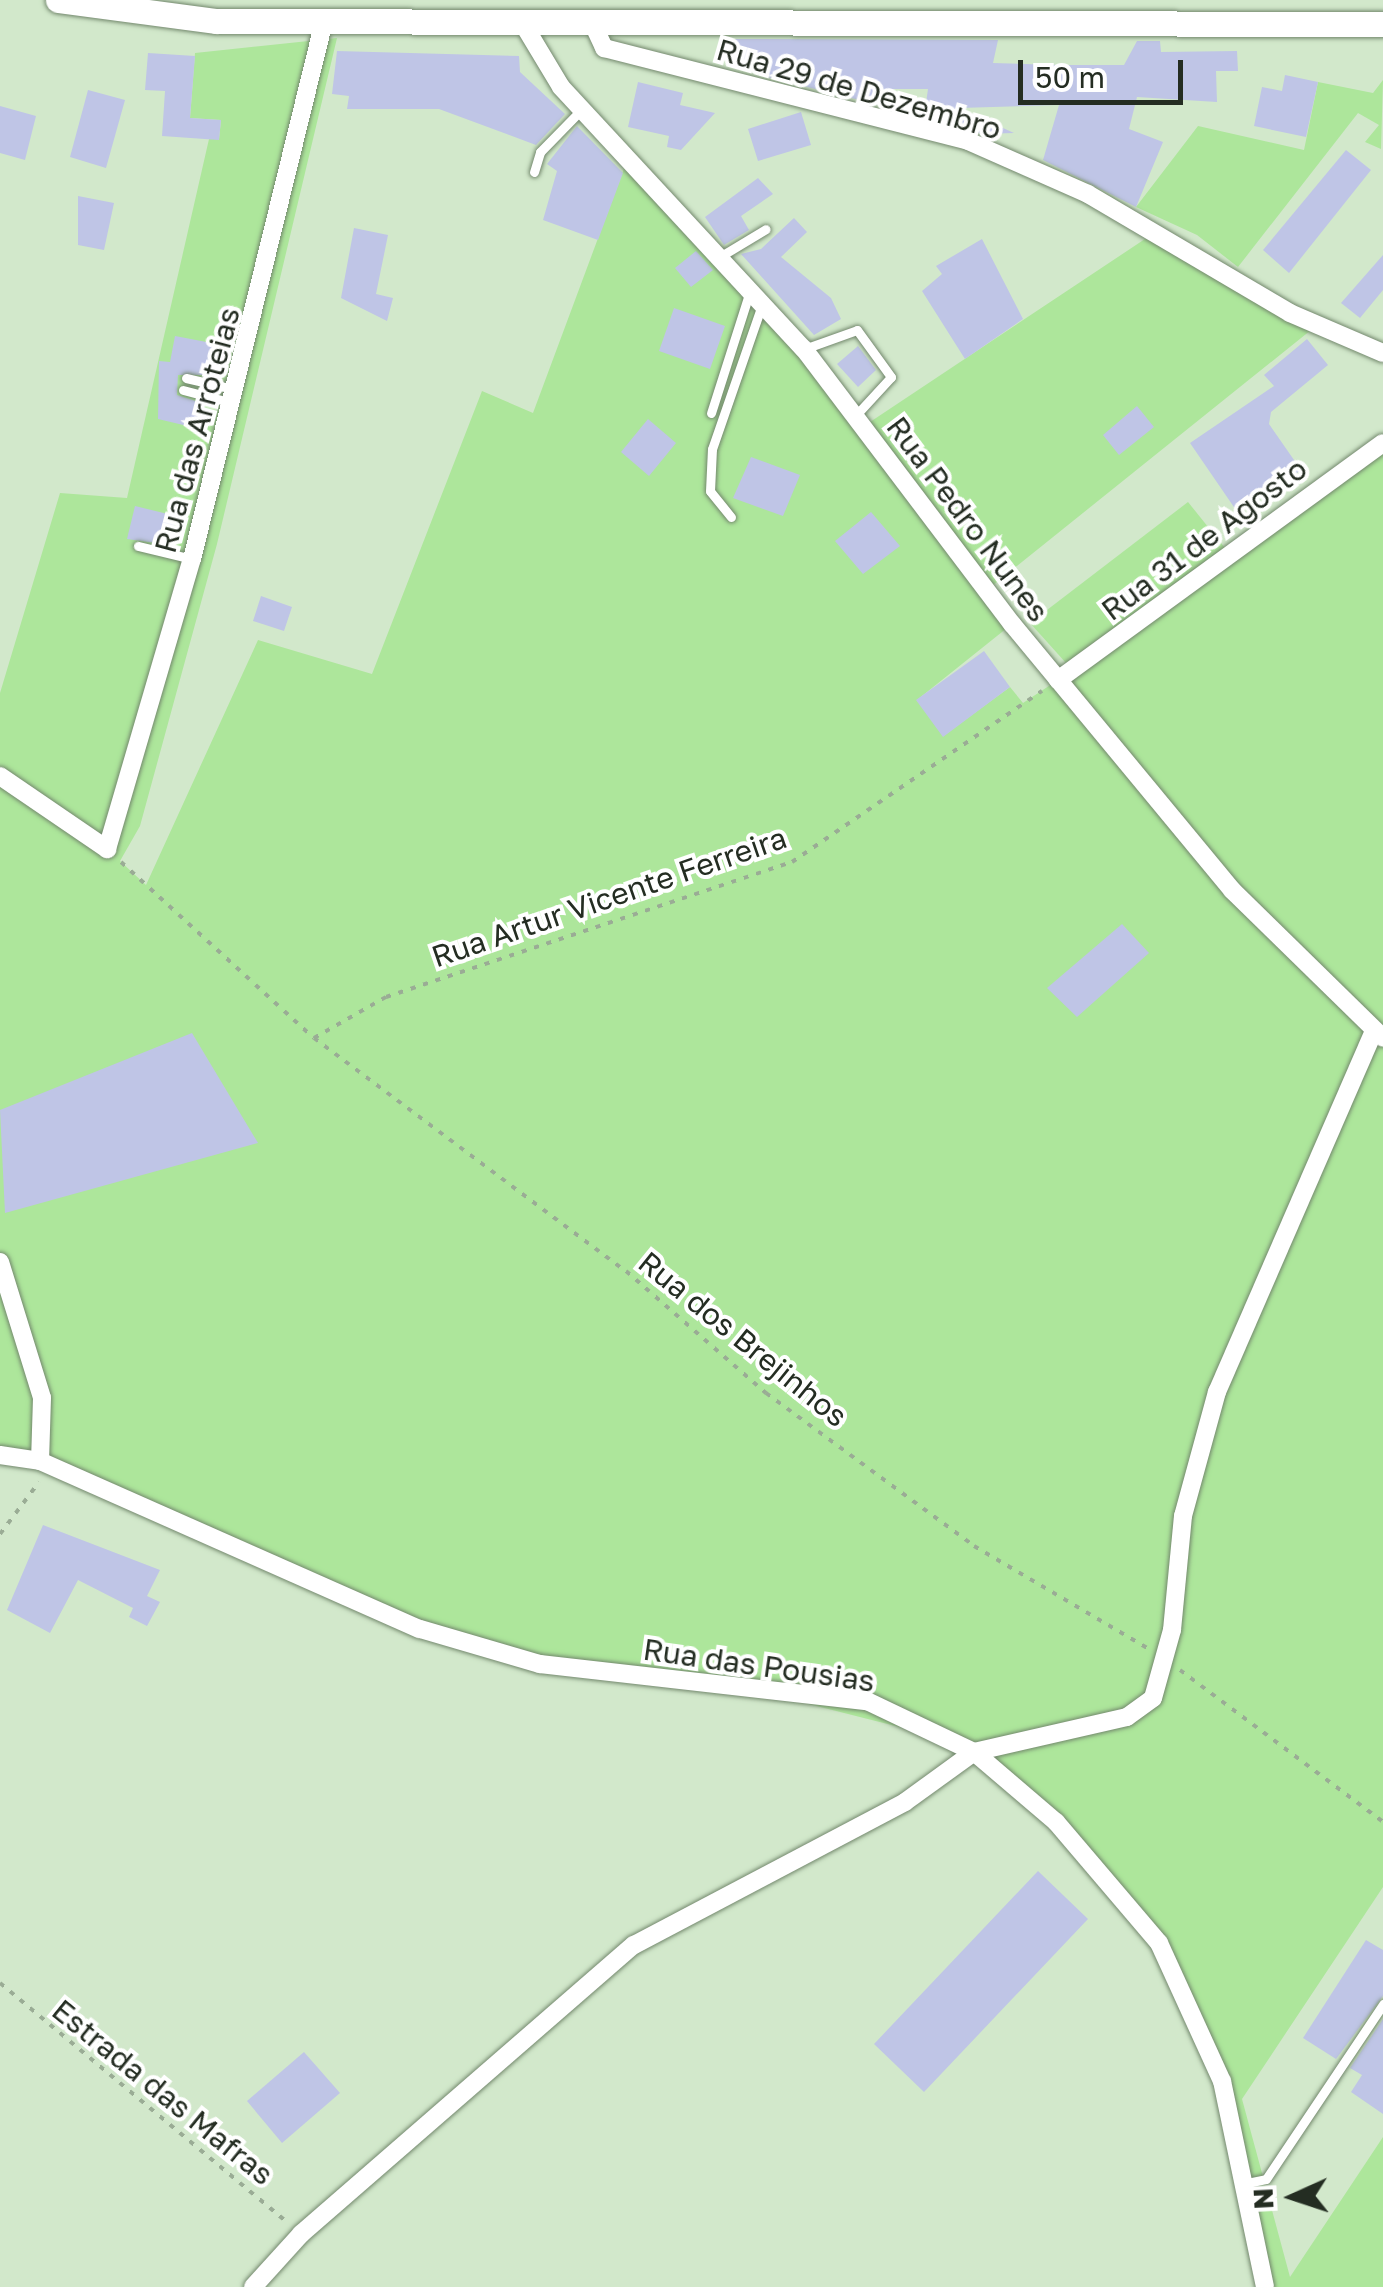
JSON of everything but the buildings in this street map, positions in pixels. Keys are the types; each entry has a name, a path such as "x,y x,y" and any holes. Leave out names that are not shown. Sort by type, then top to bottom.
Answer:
{"street":[{"path":"58,0 184,20 324,21 357,11 522,22 1383,24"},
{"name":"Rua das Arroteias","path":"106,849 192,558 324,21"},
{"name":"Rua Pedro Nunes","path":"522,22 582,109 804,349 1058,680 1256,918 1379,1035"},
{"name":"Rua 29 de Dezembro","path":"592,22 604,48 968,142 1088,194 1290,313 1383,353"},
{"name":"Rua 31 de Agosto","path":"1058,680 1383,442"},
{"path":"0,776 106,849"},
{"path":"253,2287 301,2234 634,1945 905,1802 974,1752 1128,1717 1153,1698 1164,1659 1183,1516 1216,1392 1379,1035"},
{"path":"0,1262 42,1398 40,1461"},
{"name":"Rua das Pousias","path":"0,1456 40,1461 420,1630 540,1664 867,1701 974,1752 1056,1822 1159,1942 1222,2081 1247,2183 1266,2287"}],"lane":[{"path":"534,172 540,152 582,109"},
{"path":"721,256 766,229"},
{"path":"711,414 756,295"},
{"path":"731,517 710,491 712,449 756,295"},
{"path":"804,349 858,330 891,377 856,416"},
{"path":"186,378 234,396"},
{"path":"183,390 234,396"},
{"path":"138,546 192,558"},
{"path":"1247,2183 1266,2179 1383,2004"}],"path":[{"name":"Rua Artur Vicente Ferreira","path":"314,1038 386,997 792,862 1058,680"},
{"name":"Rua dos Brejinhos","path":"106,849 314,1038 942,1522 1164,1659 1383,1822"},
{"path":"0,1534 39,1483 40,1461"},
{"name":"Estrada das Mafras","path":"0,1983 301,2234"}],"green space":[{"path":"337,38 217,544 140,826 120,861 146,885 258,640 372,674 482,391 533,413 629,155 864,426 1154,233 1316,326 987,590 1012,624 917,700 943,736 1010,687 1023,703 1058,680 1383,443 1383,1887 1242,2099 1290,2277 1383,2137 1383,2287 1265,2287 1222,2081 1159,1943 1056,1822 943,1738 741,1687 540,1664 420,1629 40,1461 0,1455 0,693 60,493 127,498 209,139 219,139 221,120 190,118 195,53"},
{"path":"1383,80 1381,149 1365,142 1379,125 1358,113 1238,267 1197,235 1136,207 1198,126 1304,150 1318,82 1373,93"},
{"path":"1188,502 1225,548 1066,663 1030,623"}]}
